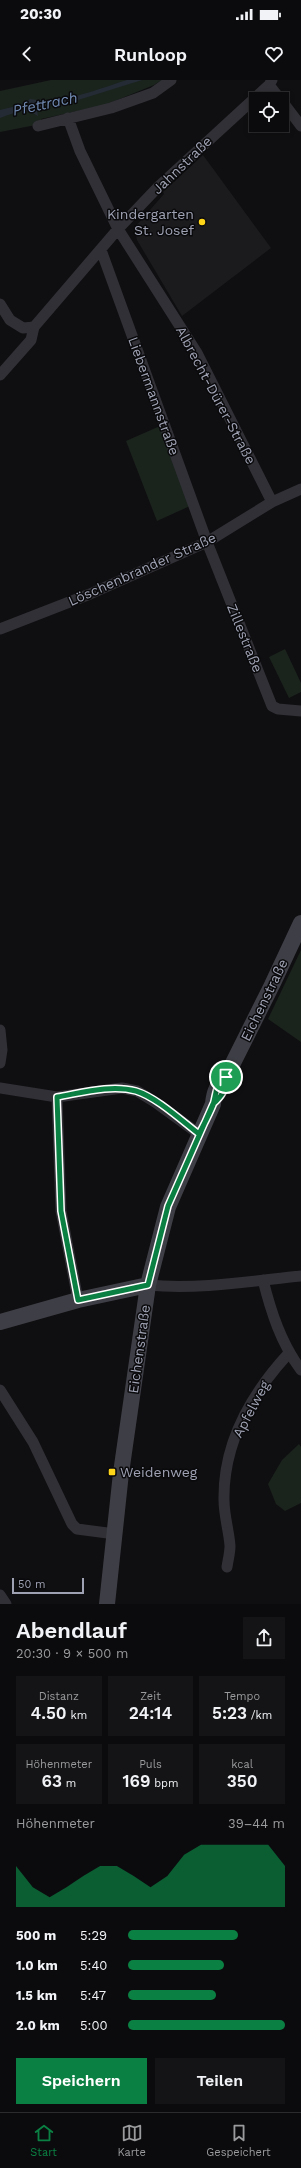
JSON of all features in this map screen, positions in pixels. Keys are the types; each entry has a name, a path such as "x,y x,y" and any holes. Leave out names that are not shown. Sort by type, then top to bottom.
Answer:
{"street":[{"path":"38,126 111,108 152,93 171,80"},
{"path":"271,82 277,92"},
{"name":"Jahnstraße","path":"34,327 118,229 181,166 271,82"},
{"path":"289,110 301,126"},
{"name":"Albrecht-Dürer-Straße","path":"68,118 80,150 118,229 197,353 272,502"},
{"name":"Liebermannstraße","path":"101,250 207,542"},
{"path":"0,304 10,320 23,328 34,327 32,340 0,375"},
{"name":"Löschenbrander Straße","path":"0,629 90,594 207,542 272,502 301,490"},
{"name":"Zillestraße","path":"207,542 272,706 278,709 301,711"},
{"name":"Eichenstraße","path":"107,1604 121,1473 148,1285 168,1206 213,1104 214,1093 219,1083 226,1077 301,923"},
{"path":"0,1030 2,1050 0,1062"},
{"path":"0,1088 57,1097 122,1088 137,1091 155,1102 199,1134"},
{"path":"57,1097 61,1211 78,1300"},
{"path":"0,1322 78,1300 148,1285 166,1287 301,1276"},
{"path":"263,1280 272,1316 289,1353 301,1370"},
{"name":"Apfelweg","path":"227,1567 230,1547 224,1499 225,1480 233,1441 253,1399 270,1374 289,1353"},
{"path":"0,1390 33,1442 72,1524 77,1528 115,1534"},
{"path":"0,1595 6,1604"}],"shaded area":[{"path":"51,80 162,80 154,85 105,105 41,119 41,124 0,132 0,91"},
{"path":"203,155 271,248 182,316 137,240 135,227 164,194 163,192"},
{"path":"160,426 190,506 157,521 126,441"},
{"path":"285,649 301,683 301,692 289,698 269,657"},
{"path":"301,950 301,1042 268,1019"},
{"path":"299,1444 301,1447 301,1503 285,1511 276,1504 268,1484 282,1460"}],"water":[{"name":"Pfettrach","path":"127,80 142,80 78,100 46,105 37,110 38,116 24,111 0,118 0,110 21,105 30,99 54,100 67,98 92,92"}],"place":[{"name":"Kindergarten St. Josef","path":"202,222"},
{"name":"Weidenweg","path":"112,1472"}],"route":[{"path":"226,1077 219,1083 214,1093 213,1104 199,1134 155,1102 137,1091 122,1088 57,1097 61,1211 78,1300 148,1285 168,1206 213,1104 222,1096 226,1087 226,1077"}]}
